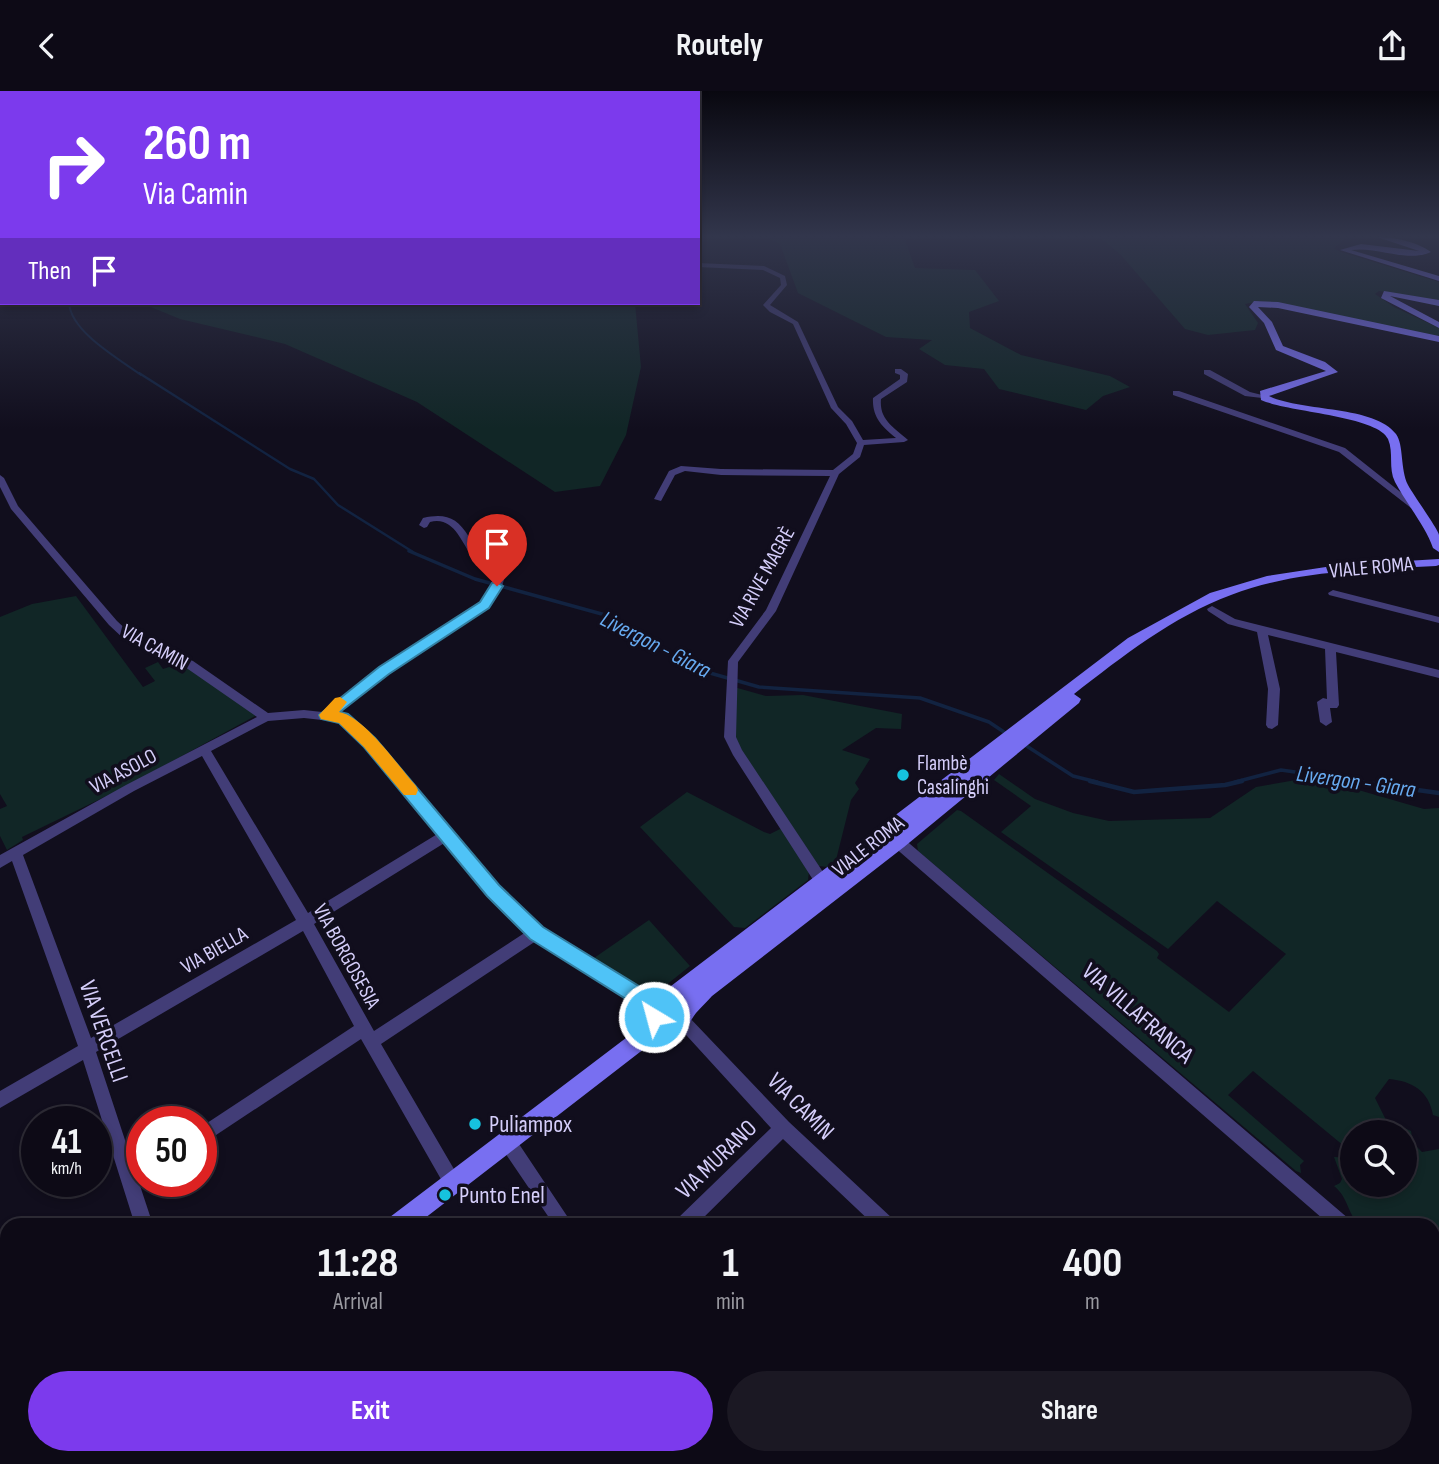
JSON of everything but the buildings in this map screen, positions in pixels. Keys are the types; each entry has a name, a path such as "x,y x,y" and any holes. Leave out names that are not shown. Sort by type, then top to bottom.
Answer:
{"main road":[{"path":"1392,301 1439,325"},
{"path":"1438,559 1437,538 1414,506 1397,474 1393,440 1388,431 1354,417 1282,406 1269,402 1262,396 1273,390 1333,372 1279,348 1268,322 1253,307 1257,303 1278,305 1439,339"},
{"name":"VIALE ROMA","path":"680,1009 827,887 1048,712 1149,642 1193,616 1294,583 1417,572 1438,559"},
{"name":"VIALE ROMA","path":"1071,695 1133,641 1202,602 1242,586 1288,576 1438,559"},
{"path":"407,1218 507,1141 657,1014 662,997 680,1009 674,1026 657,1014"}],"street":[{"path":"769,301 766,305 770,310 796,323 835,408 849,423 861,443 904,440 888,430 876,405 877,398 904,380 904,374 898,371"},
{"path":"1207,372 1248,394 1262,396"},
{"path":"1176,393 1342,450 1414,506"},
{"name":"VIA RIVE MAGRÈ","path":"827,887 737,752 730,737 732,669 740,651 752,639 771,611 835,473 856,455 861,443"},
{"path":"658,499 672,473 684,468 721,472 835,473"},
{"name":"VIA CAMIN","path":"0,478 14,507 113,624 128,637 189,664 266,717"},
{"path":"424,525 423,522 430,518 445,518 459,526 475,555 499,580"},
{"path":"468,541 491,528"},
{"path":"326,715 384,671 466,618 492,597 506,557"},
{"path":"1333,593 1439,620"},
{"path":"1212,609 1227,620 1439,674"},
{"path":"1262,630 1274,689 1272,725"},
{"path":"1326,722 1324,702 1333,705 1330,647"},
{"path":"266,717 326,715 343,718 369,743 493,890 536,933 657,1014"},
{"name":"VIA ASOLO","path":"0,862 130,788 266,717"},
{"name":"VIA BORGOSESIA","path":"204,750 452,1182"},
{"name":"VIA BIELLA","path":"0,1100 305,922 447,835"},
{"name":"VIA VILLAFRANCA","path":"892,837 1335,1218"},
{"name":"VIA VERCELLI","path":"16,853 126,1149"},
{"path":"217,1127 536,933"},
{"name":"VIA CAMIN","path":"680,1009 783,1128 879,1218"},
{"name":"VIA MURANO","path":"691,1218 783,1128"},
{"path":"507,1141 559,1218"},
{"name":"VIA VERCELLI","path":"140,1197 143,1218"}],"green space":[{"path":"814,301 999,301 969,312 970,328 1021,355 1110,376 1130,387 1103,396 1086,410 999,389 984,369 945,365 919,349 932,340 886,337"},
{"path":"1161,301 1260,301 1245,304 1258,323 1255,330 1208,335 1185,329"},
{"path":"1260,301 1385,301 1439,328 1439,336"},
{"path":"146,305 635,305 641,367 626,435 600,486 555,492 417,402 285,344 180,319"},
{"path":"76,596 143,687 155,681 145,668 158,662 163,669 181,663 257,715 125,787 22,837 23,840 7,850 0,836 0,809 7,806 0,794 0,617 32,604"},
{"path":"734,687 766,696 803,695 902,714 901,729 876,728 842,750 870,759 855,783 859,789 851,800 836,860 827,867 819,866 743,754 735,736"},
{"path":"999,774 1035,799 1073,813 1109,821 1210,818 1256,787 1296,780 1355,789 1424,809 1439,808 1439,1117 1433,1115 1428,1100 1418,1089 1405,1082 1389,1079 1375,1098 1386,1120 1340,1120 1340,1143 1253,1071 1228,1095 1304,1161 1300,1165 1301,1173 1296,1171 918,851 917,844 957,810 961,811 1157,951 1157,958 1229,1012 1286,954 1217,901 1168,949 1001,832 1031,806 994,780"},
{"path":"687,792 764,832 770,834 782,828 809,871 808,880 745,928 734,927 640,827"},
{"path":"649,920 690,966 660,990 633,985 594,958"},
{"path":"1417,1147 1422,1152 1439,1149 1439,1218 1353,1216 1344,1197 1417,1197"},
{"path":"1334,1157 1340,1157 1340,1174"}],"waterway":[{"name":"Livergon - Giara","path":"70,305 78,324 97,344 141,375"},
{"name":"Livergon - Giara","path":"139,373 290,469 314,479 338,505 413,552"},
{"name":"Livergon - Giara","path":"409,551 475,579 609,616 696,669 759,687 920,698 989,722 1007,734"},
{"name":"Livergon - Giara","path":"1025,745 1073,776 1097,782"},
{"name":"Livergon - Giara","path":"1235,782 1281,770 1365,782"},
{"name":"Livergon - Giara","path":"1090,781 1134,792 1225,785 1242,781"},
{"name":"Livergon - Giara","path":"1353,781 1439,793"}],"slow traffic":[{"path":"340,702 326,715 343,718 410,790"}],"place":[{"name":"Flambè Casalinghi","path":"903,775"},
{"name":"Puliampox","path":"475,1124"},
{"name":"Punto Enel","path":"445,1195"}],"route":[{"path":"497,586 484,605 384,671 326,715 343,718 369,743 493,890 536,933 633,993 651,1000 654,1004 654,1017"}]}
